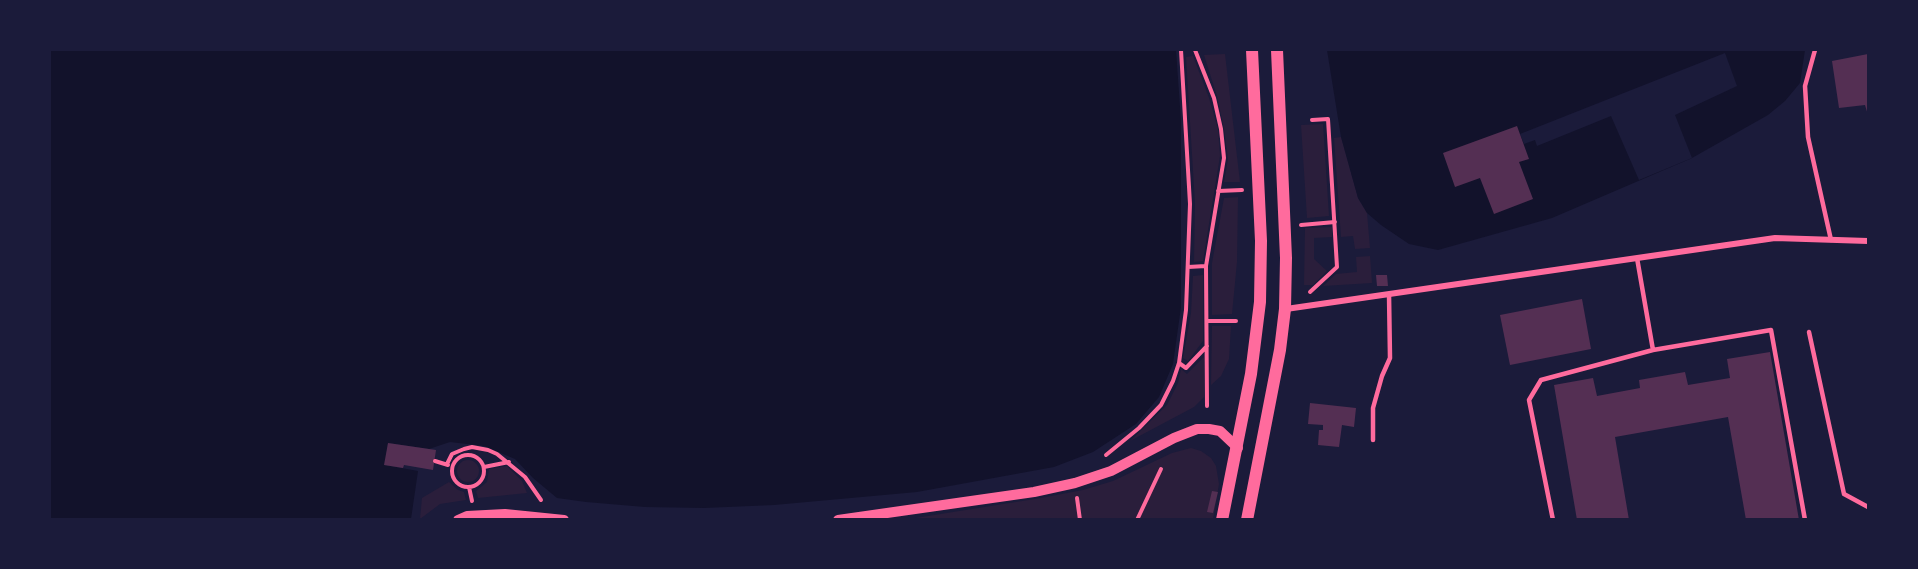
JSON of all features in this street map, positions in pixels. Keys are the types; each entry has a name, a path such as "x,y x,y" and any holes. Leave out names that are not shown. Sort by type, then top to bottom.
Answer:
{"main road":[{"path":"1222,519 1238,448 1257,337 1260,302 1261,241 1252,50"},
{"path":"1247,519 1280,350 1285,309 1284,204 1278,50"}],"street":[{"path":"1285,309 1775,238 1869,242"},
{"path":"838,519 1034,492 1075,483 1111,471 1174,438 1197,429 1220,431 1238,448"},
{"path":"458,519 468,516 505,514 564,519"}],"lane":[{"path":"1815,50 1805,86 1808,136 1831,240"},
{"path":"1637,258 1653,350"},
{"path":"1373,440 1373,408 1390,358 1389,294"},
{"path":"1553,519 1529,400 1541,380 1653,350 1771,330 1805,519"},
{"path":"1809,332 1844,494 1869,507"}],"path":[{"path":"1102,458 1139,428 1161,405 1179,363 1186,310 1190,204 1181,50"},
{"path":"1195,50 1214,98 1221,129 1224,158 1206,266 1207,406"},
{"path":"1307,295 1337,267 1328,119 1312,120"},
{"path":"1218,191 1243,190"},
{"path":"1301,225 1335,222"},
{"path":"1188,267 1206,266"},
{"path":"1207,321 1236,321"},
{"path":"1179,363 1186,368 1207,346"},
{"path":"447,464 452,454 472,447 488,450 509,462 525,477 542,500"},
{"path":"469,455 478,459 485,472 481,481 469,487 455,481 452,466 459,458 469,455"},
{"path":"435,460 452,466"},
{"path":"484,467 509,462"},
{"path":"1137,519 1161,469"},
{"path":"469,487 472,501"},
{"path":"1077,497 1080,519"}],"shaded area":[{"path":"50,50 1176,50 1181,121 1181,307 1173,364 1159,397 1136,424 1093,452 1054,467 917,492 774,505 704,508 645,507 586,502 557,498 515,459 484,446 450,442 429,449 388,443 385,465 418,471 411,519 50,519"},
{"path":"1327,50 1805,50 1800,83 1785,101 1768,115 1692,158 1552,218 1438,250 1409,244 1367,213 1358,198 1341,137"},
{"path":"1225,54 1240,182 1224,182 1228,159 1224,129 1217,96 1204,55"},
{"path":"1193,56 1218,129 1220,156 1203,261 1194,262 1195,203 1186,57"},
{"path":"1323,124 1329,216 1307,218 1301,125"},
{"path":"1341,137 1358,198 1367,213 1370,248 1355,249 1353,236 1341,237 1334,138"},
{"path":"1238,197 1237,262 1232,314 1212,315 1212,263 1224,198"},
{"path":"1332,227 1332,237 1314,238 1314,259 1327,271 1313,285 1304,285 1305,228"},
{"path":"1370,256 1372,283 1323,286 1336,274 1357,272 1356,257"},
{"path":"1203,275 1203,341 1188,361 1183,358 1191,313 1193,276"},
{"path":"1212,326 1231,326 1229,359 1221,376 1211,385"},
{"path":"1204,357 1204,397 1194,407 1130,441 1167,405 1178,383 1181,369 1187,374"},
{"path":"1191,448 1211,458 1216,466 1219,484 1213,519 903,520 1083,490 1113,481 1172,453"},
{"path":"468,460 476,463 479,471 476,479 468,482 460,479 457,471 460,463"},
{"path":"507,466 522,481 527,493 478,498 476,491 487,482 489,469"},
{"path":"449,482 464,492 466,500 440,504 420,519 422,498"}],"pier":[{"path":"1725,53 1737,86 1675,115 1692,158 1639,180 1611,116 1537,146 1535,140 1524,144 1520,134"}],"building":[{"path":"1868,54 1868,115 1865,105 1839,108 1832,61"},
{"path":"1517,126 1529,159 1519,162 1533,199 1494,214 1480,178 1455,187 1443,153"},
{"path":"1376,275 1387,275 1388,286 1377,286"},
{"path":"1582,299 1591,349 1510,365 1500,315"},
{"path":"1770,352 1799,520 1746,520 1728,417 1615,437 1629,520 1577,520 1554,385 1593,378 1597,396 1640,388 1639,380 1685,372 1688,385 1730,378 1727,359"},
{"path":"1310,403 1356,408 1354,427 1342,425 1339,447 1318,445 1319,430 1323,430 1323,425 1308,424"},
{"path":"388,443 436,450 433,470 404,465 403,468 384,465"},
{"path":"1212,491 1218,492 1213,513 1207,512"}]}
